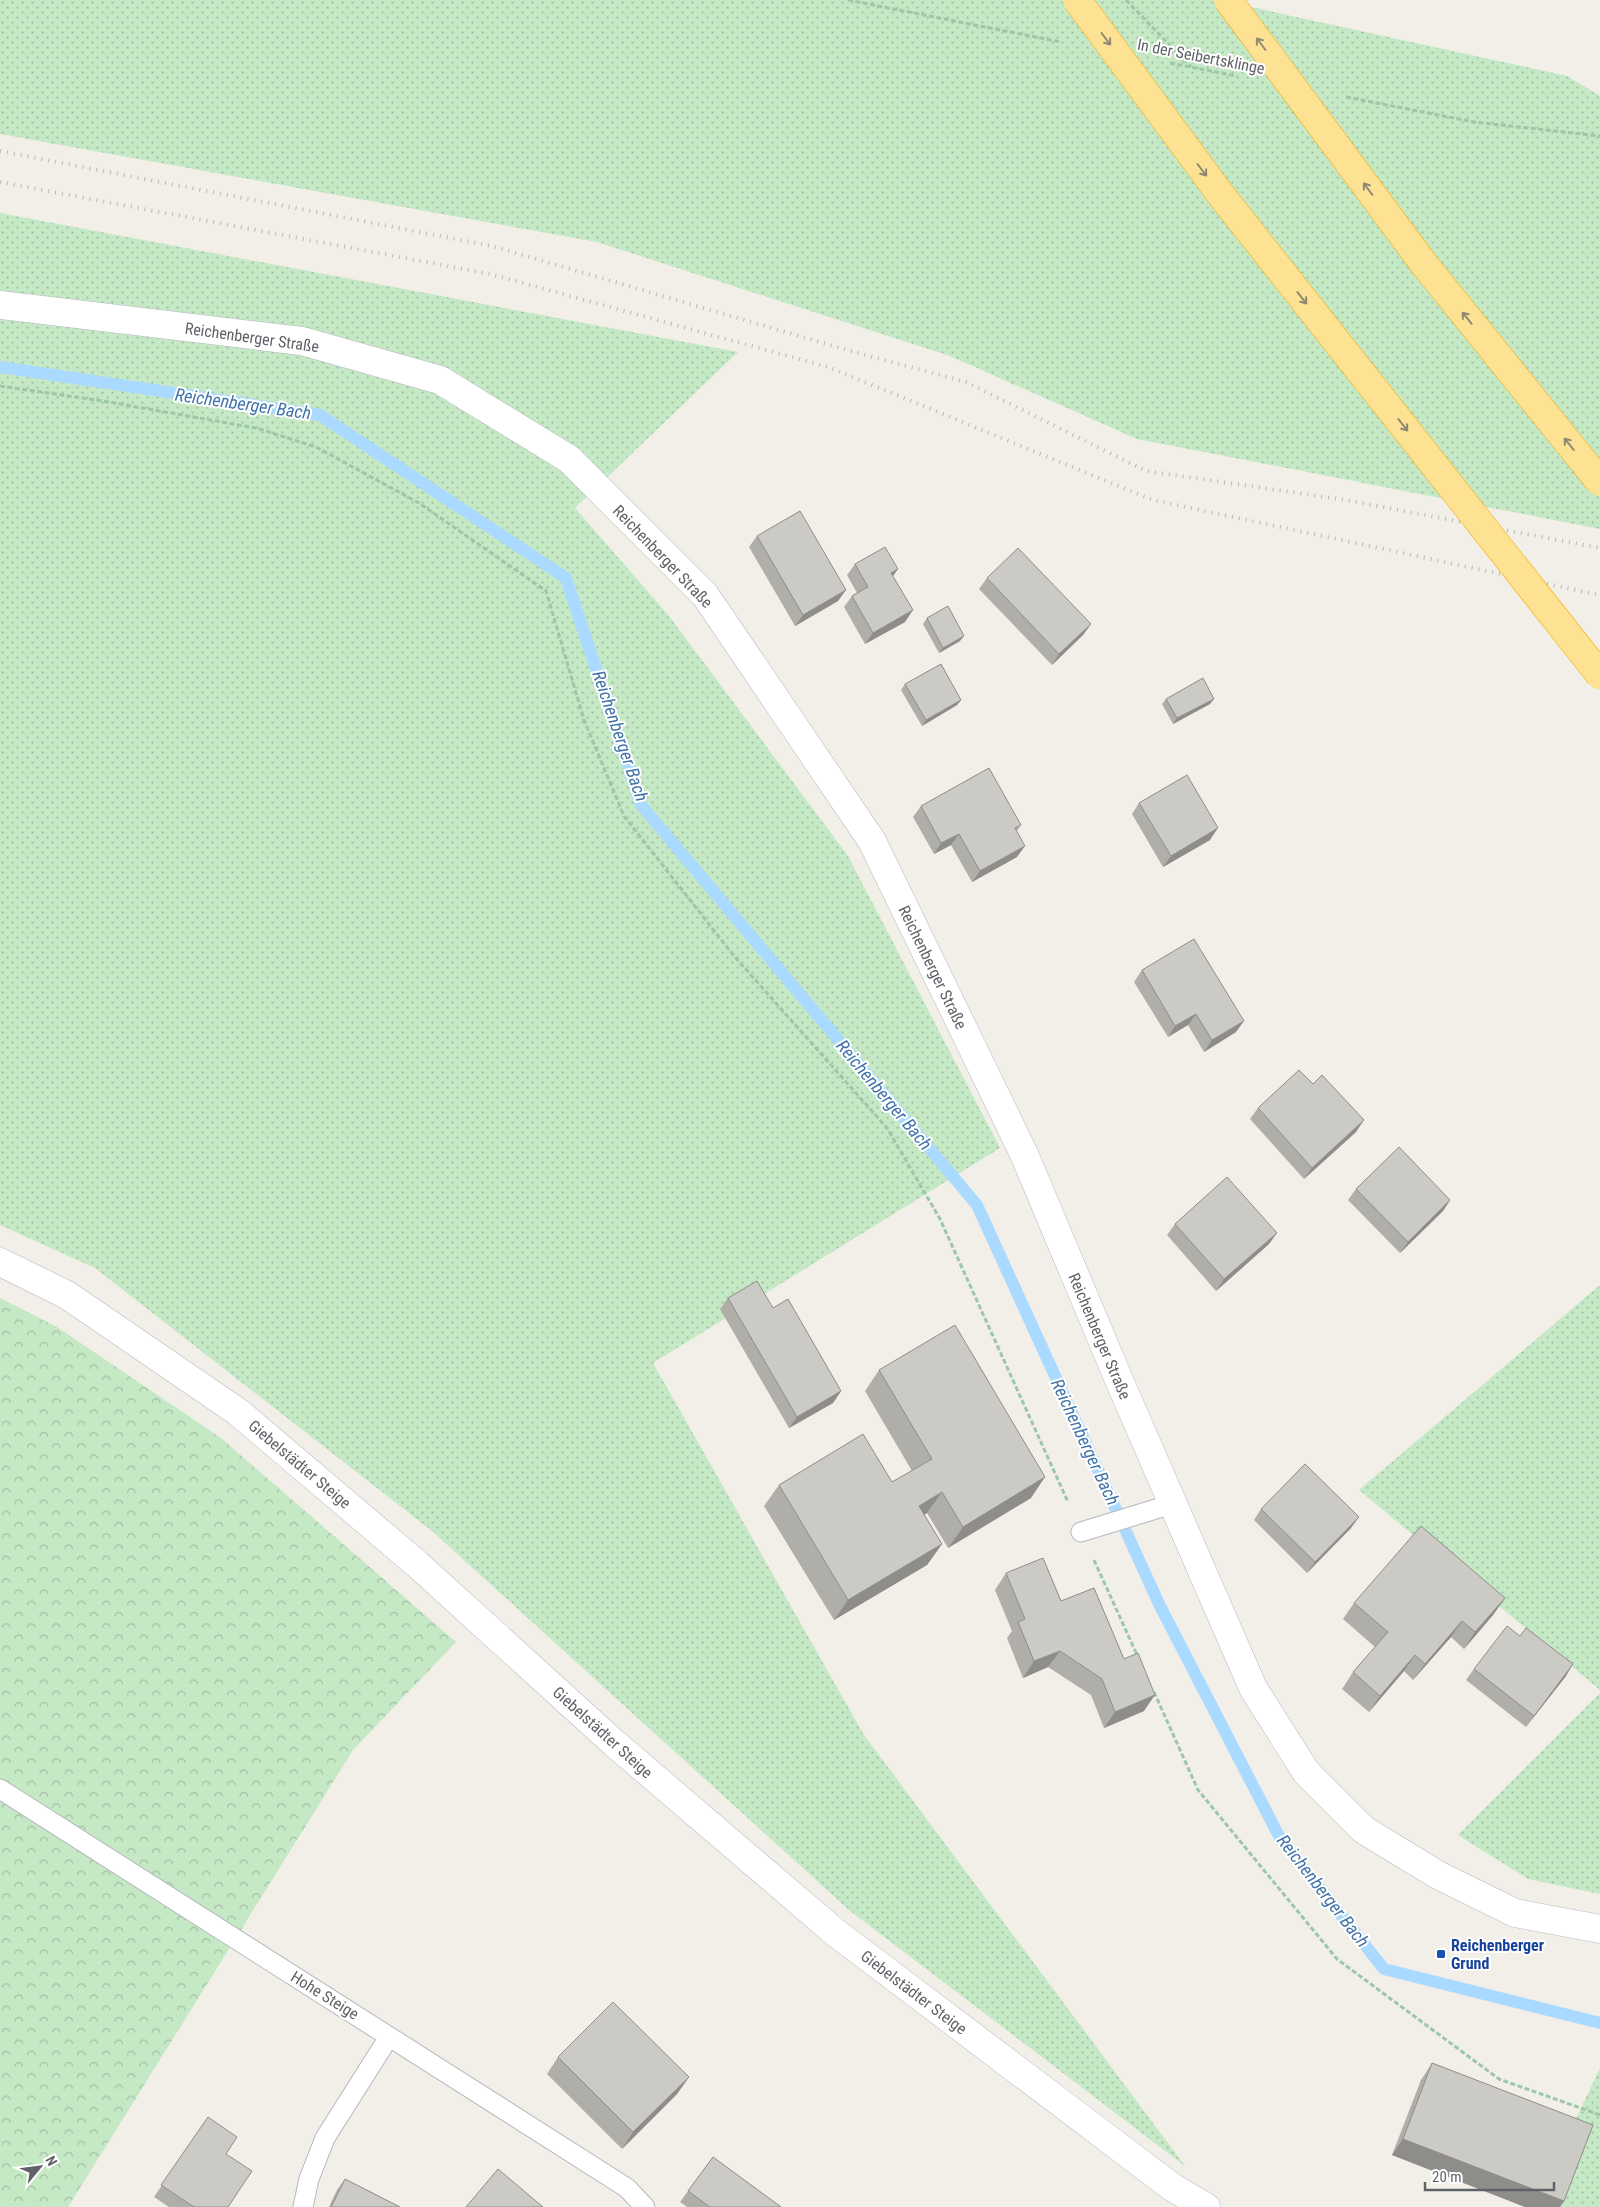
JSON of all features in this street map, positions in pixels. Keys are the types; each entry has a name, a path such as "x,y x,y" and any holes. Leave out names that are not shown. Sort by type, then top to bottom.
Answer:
{"highway":[{"path":"1077,0 1221,195 1600,675"},
{"path":"1228,0 1424,264 1600,482"}],"main road":[{"name":"Reichenberger Straße","path":"0,305 302,341 440,380 568,459 705,595 872,841 1024,1154 1160,1507 1253,1688 1306,1772 1364,1830 1438,1875 1516,1913 1600,1930"},
{"name":"Giebelstädter Steige","path":"0,1262 67,1295 238,1412 417,1564 614,1743 836,1933 1172,2187 1206,2207"}],"lane":[{"path":"1087,1530 1160,1507"},
{"name":"Hohe Steige","path":"0,1789 627,2188 645,2207"},
{"path":"303,2207 310,2179 325,2138 389,2037"}],"path":[{"path":"848,0 1064,42"},
{"path":"1126,0 1191,67"},
{"name":"In der Seibertsklinge","path":"1162,62 1240,77"},
{"path":"1337,95 1474,122 1600,136"},
{"path":"0,386 103,401 256,428 316,447 420,503 546,591 584,720 624,816 734,956 887,1128 940,1219 1087,1530 1142,1666"},
{"path":"1150,1684 1198,1790 1337,1959 1499,2079 1600,2115"}],"green space":[{"path":"0,0 1219,0 1567,76 1600,96 1600,529 1137,439 950,356 597,242 0,134"},
{"path":"0,213 738,352 575,508 669,616 848,856 1000,1148 653,1363 864,1735 1185,2166 849,1910 432,1531 95,1268 0,1225"},
{"path":"1600,1285 1600,1690 1359,1490"},
{"path":"0,1298 57,1327 221,1438 456,1642 353,1750 68,2207 0,2207"},
{"path":"1600,1693 1600,1894 1528,1879 1458,1835"},
{"path":"1600,2068 1600,2207 1534,2207"}],"building":[{"path":"800,511 846,590 803,615 757,536"},
{"path":"885,547 898,569 891,573 913,610 873,633 852,596 868,587 855,564"},
{"path":"1018,548 1091,624 1059,654 987,578"},
{"path":"948,606 964,636 943,648 927,618"},
{"path":"941,664 961,700 926,720 905,684"},
{"path":"1203,678 1214,699 1177,718 1166,699"},
{"path":"989,768 1021,825 1015,828 1025,846 980,871 959,834 941,843 921,806"},
{"path":"1187,775 1218,828 1171,856 1139,803"},
{"path":"1194,939 1244,1021 1212,1040 1196,1014 1175,1026 1142,970"},
{"path":"1299,1070 1313,1084 1322,1075 1364,1120 1312,1168 1258,1108"},
{"path":"1399,1147 1450,1200 1408,1242 1356,1189"},
{"path":"1227,1177 1277,1233 1224,1279 1175,1224"},
{"path":"757,1281 773,1308 788,1299 841,1391 797,1417 728,1298"},
{"path":"955,1325 1045,1477 963,1527 942,1492 919,1506 942,1544 848,1600 779,1485 863,1434 892,1482 932,1459 879,1370"},
{"path":"1305,1464 1359,1517 1315,1562 1261,1509"},
{"path":"1421,1526 1505,1598 1475,1632 1462,1621 1425,1664 1415,1655 1380,1696 1353,1672 1388,1632 1354,1603"},
{"path":"1043,1558 1061,1601 1094,1588 1124,1659 1138,1653 1155,1695 1115,1712 1102,1679 1060,1651 1034,1661 1018,1622 1025,1619 1006,1573"},
{"path":"1507,1626 1520,1636 1526,1628 1573,1664 1534,1716 1474,1669"},
{"path":"613,2002 689,2077 633,2132 558,2057"},
{"path":"1432,2063 1593,2125 1564,2201 1403,2139"},
{"path":"208,2117 237,2137 226,2154 252,2171 228,2207 194,2207 161,2185"},
{"path":"713,2157 781,2207 710,2207 688,2191"},
{"path":"498,2169 543,2207 466,2207"},
{"path":"345,2179 400,2207 331,2207"}],"waterway":[{"name":"Reichenberger Bach","path":"0,367 320,415 566,578 641,805 977,1205 1160,1606 1280,1838 1384,1969 1600,2023"}],"railway":[{"path":"0,151 492,246 847,350 966,382 1146,471 1346,500 1600,548"},
{"path":"0,182 490,274 828,367 1153,500 1600,595"}],"place":[{"name":"Reichenberger Grund","path":"1441,1954"}]}
